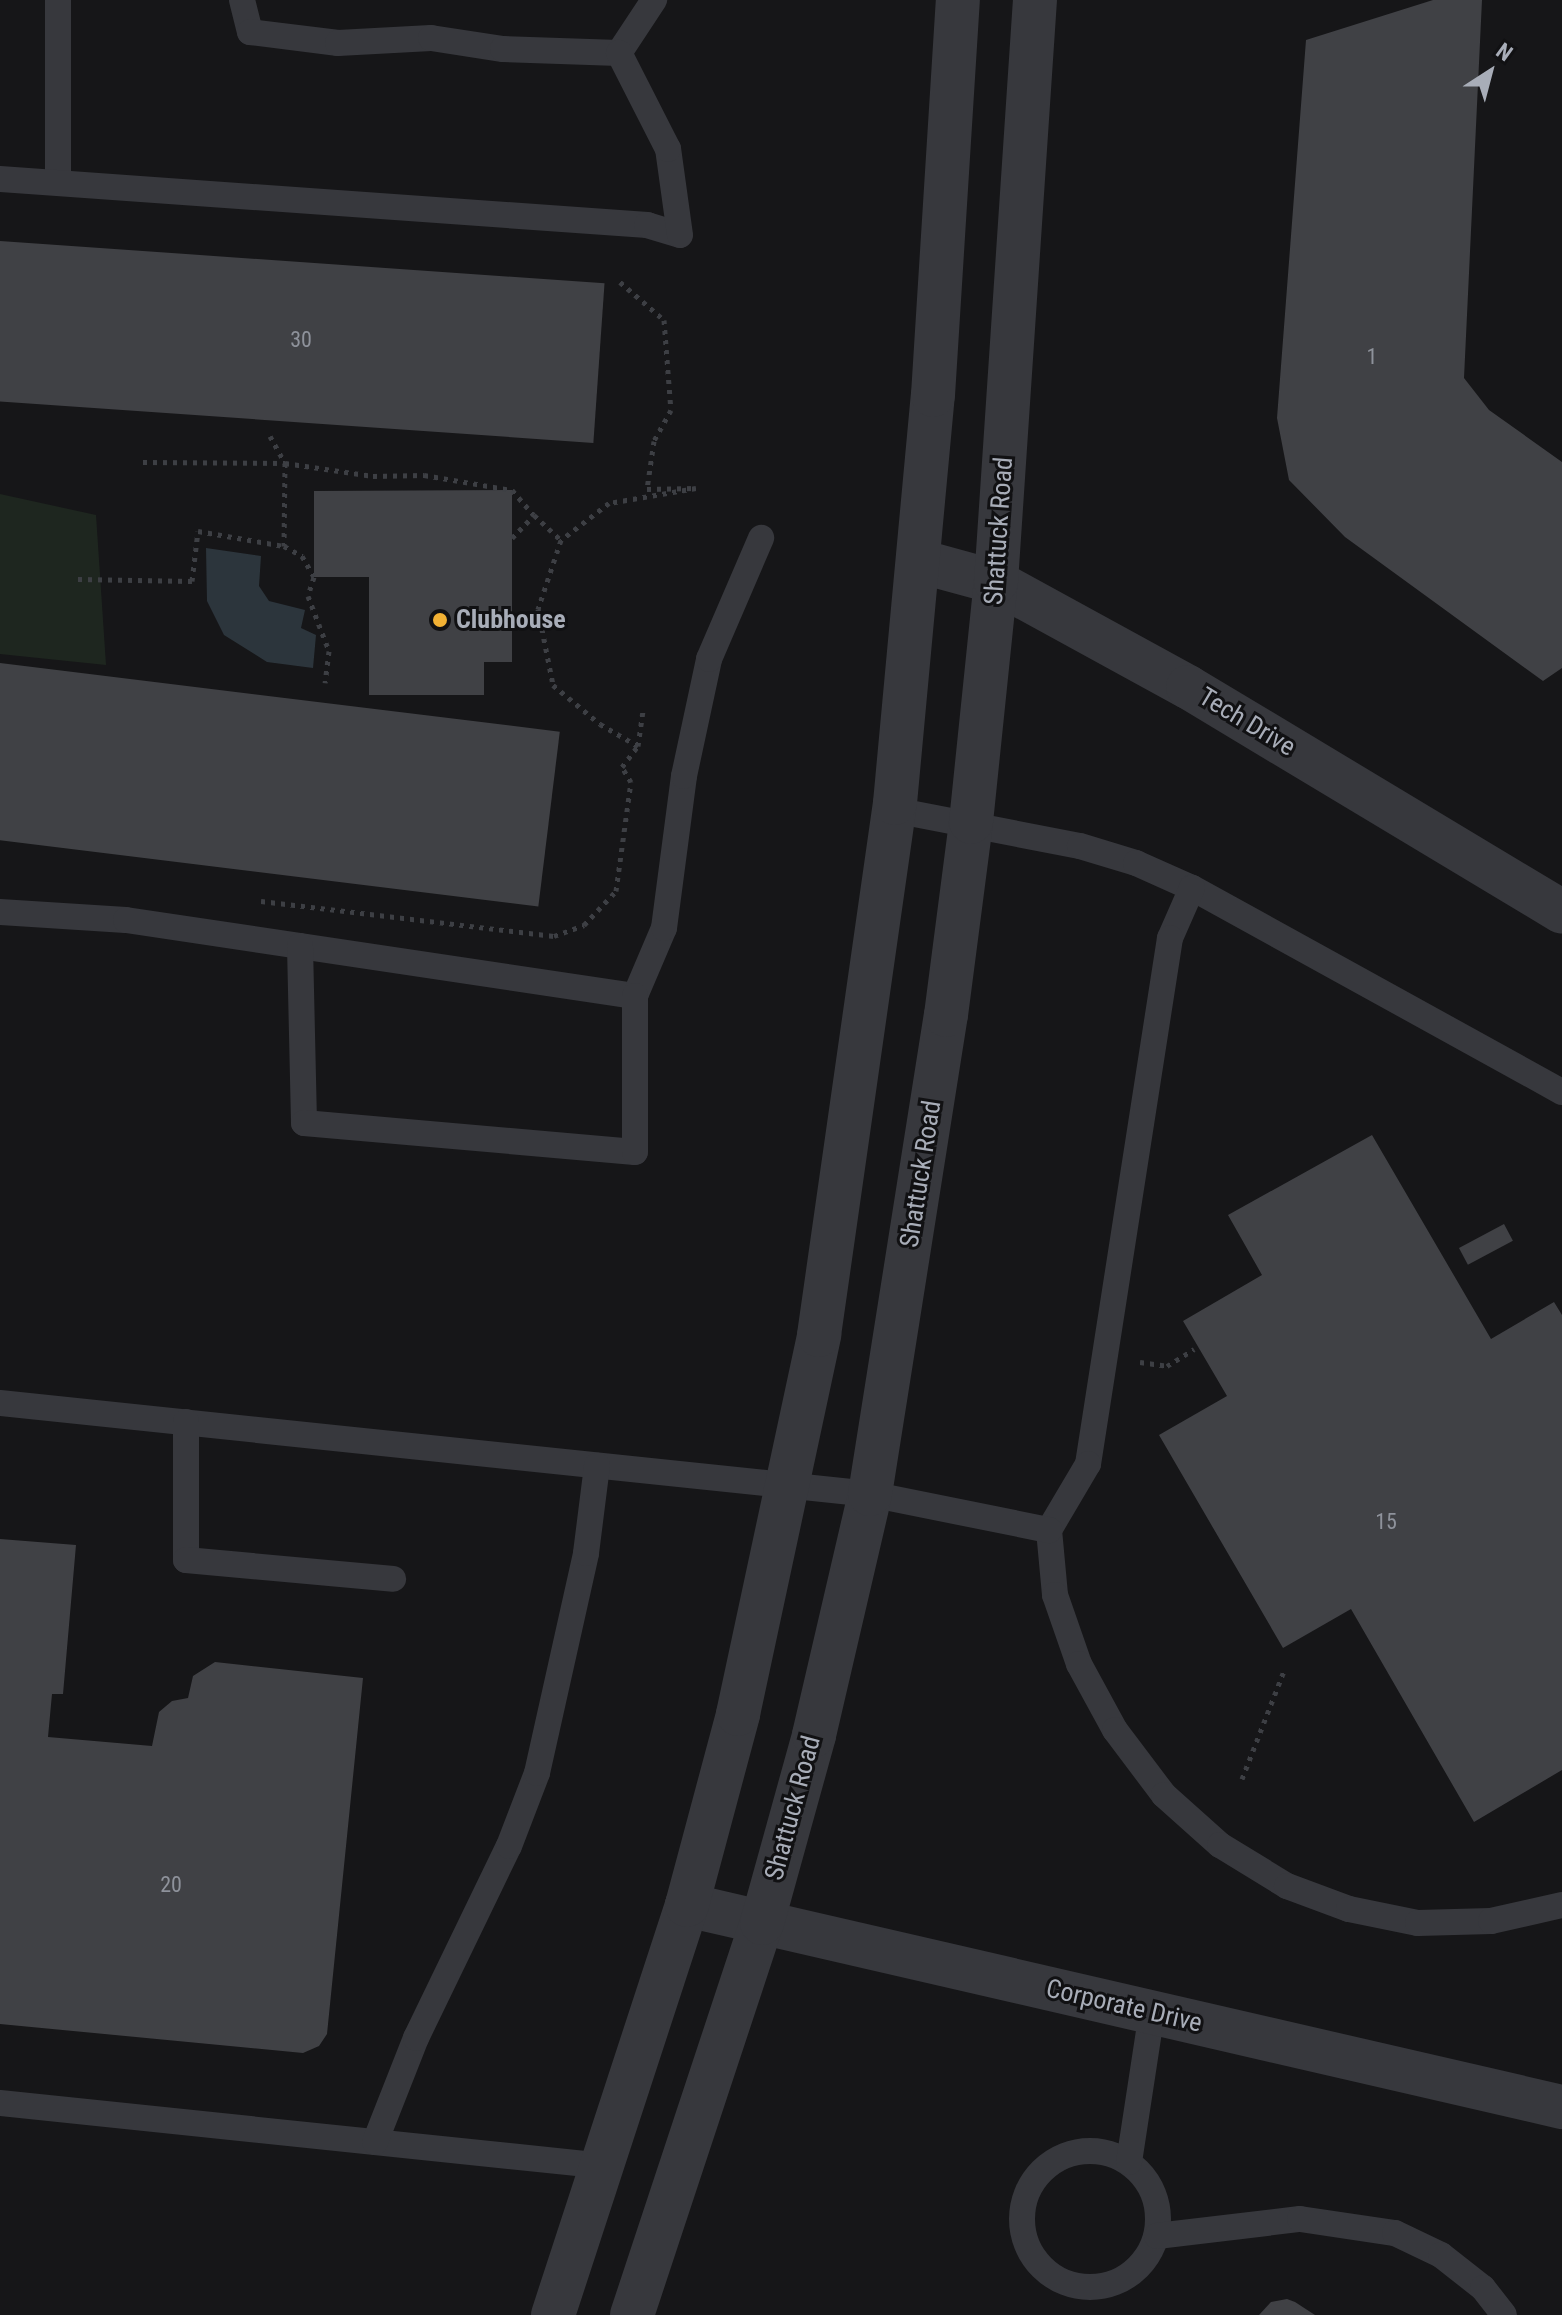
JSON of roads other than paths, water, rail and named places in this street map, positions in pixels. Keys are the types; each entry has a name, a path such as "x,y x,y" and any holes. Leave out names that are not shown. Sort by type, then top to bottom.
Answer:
{"street":[{"path":"553,2315 687,1905 738,1714 791,1486 819,1335 894,810 919,561 958,0"},
{"name":"Shattuck Road","path":"632,2315 762,1923 814,1735 870,1494 971,822 996,582 1035,0"},
{"name":"Tech Drive","path":"919,561 996,582 1188,687 1562,912"},
{"name":"Corporate Drive","path":"687,1905 1562,2107"}],"lane":[{"path":"58,0 58,180"},
{"path":"242,0 250,32 338,43 431,38 503,49 619,53"},
{"path":"619,53 654,0"},
{"path":"0,179 58,180 647,225 680,235 668,149 619,53"},
{"path":"300,946 304,1123 635,1152 635,996 664,928 684,776 709,659 761,538"},
{"path":"894,810 971,822 1122,859 1192,888 1562,1092"},
{"path":"1192,888 1170,938 1088,1464 1049,1530 1055,1595 1079,1664 1115,1730 1164,1795 1220,1845 1287,1886 1349,1909 1418,1923 1491,1921 1562,1905"},
{"path":"0,912 126,920 635,996"},
{"path":"0,1403 870,1494 1049,1530"},
{"path":"186,1422 186,1560 393,1579"},
{"path":"375,2142 416,2038 509,1846 537,1773 586,1553 597,1466"},
{"path":"1129,2162 1152,2012"},
{"path":"0,2103 604,2166"},
{"path":"1085,2151 1108,2152 1129,2162 1154,2195 1157,2236 1132,2274 1088,2287 1065,2283 1046,2271 1022,2232 1029,2187 1053,2162 1085,2151"},
{"path":"1157,2236 1300,2219 1395,2233 1441,2255 1483,2288 1504,2315"}],"place":[{"name":"Clubhouse","path":"440,620"}]}
